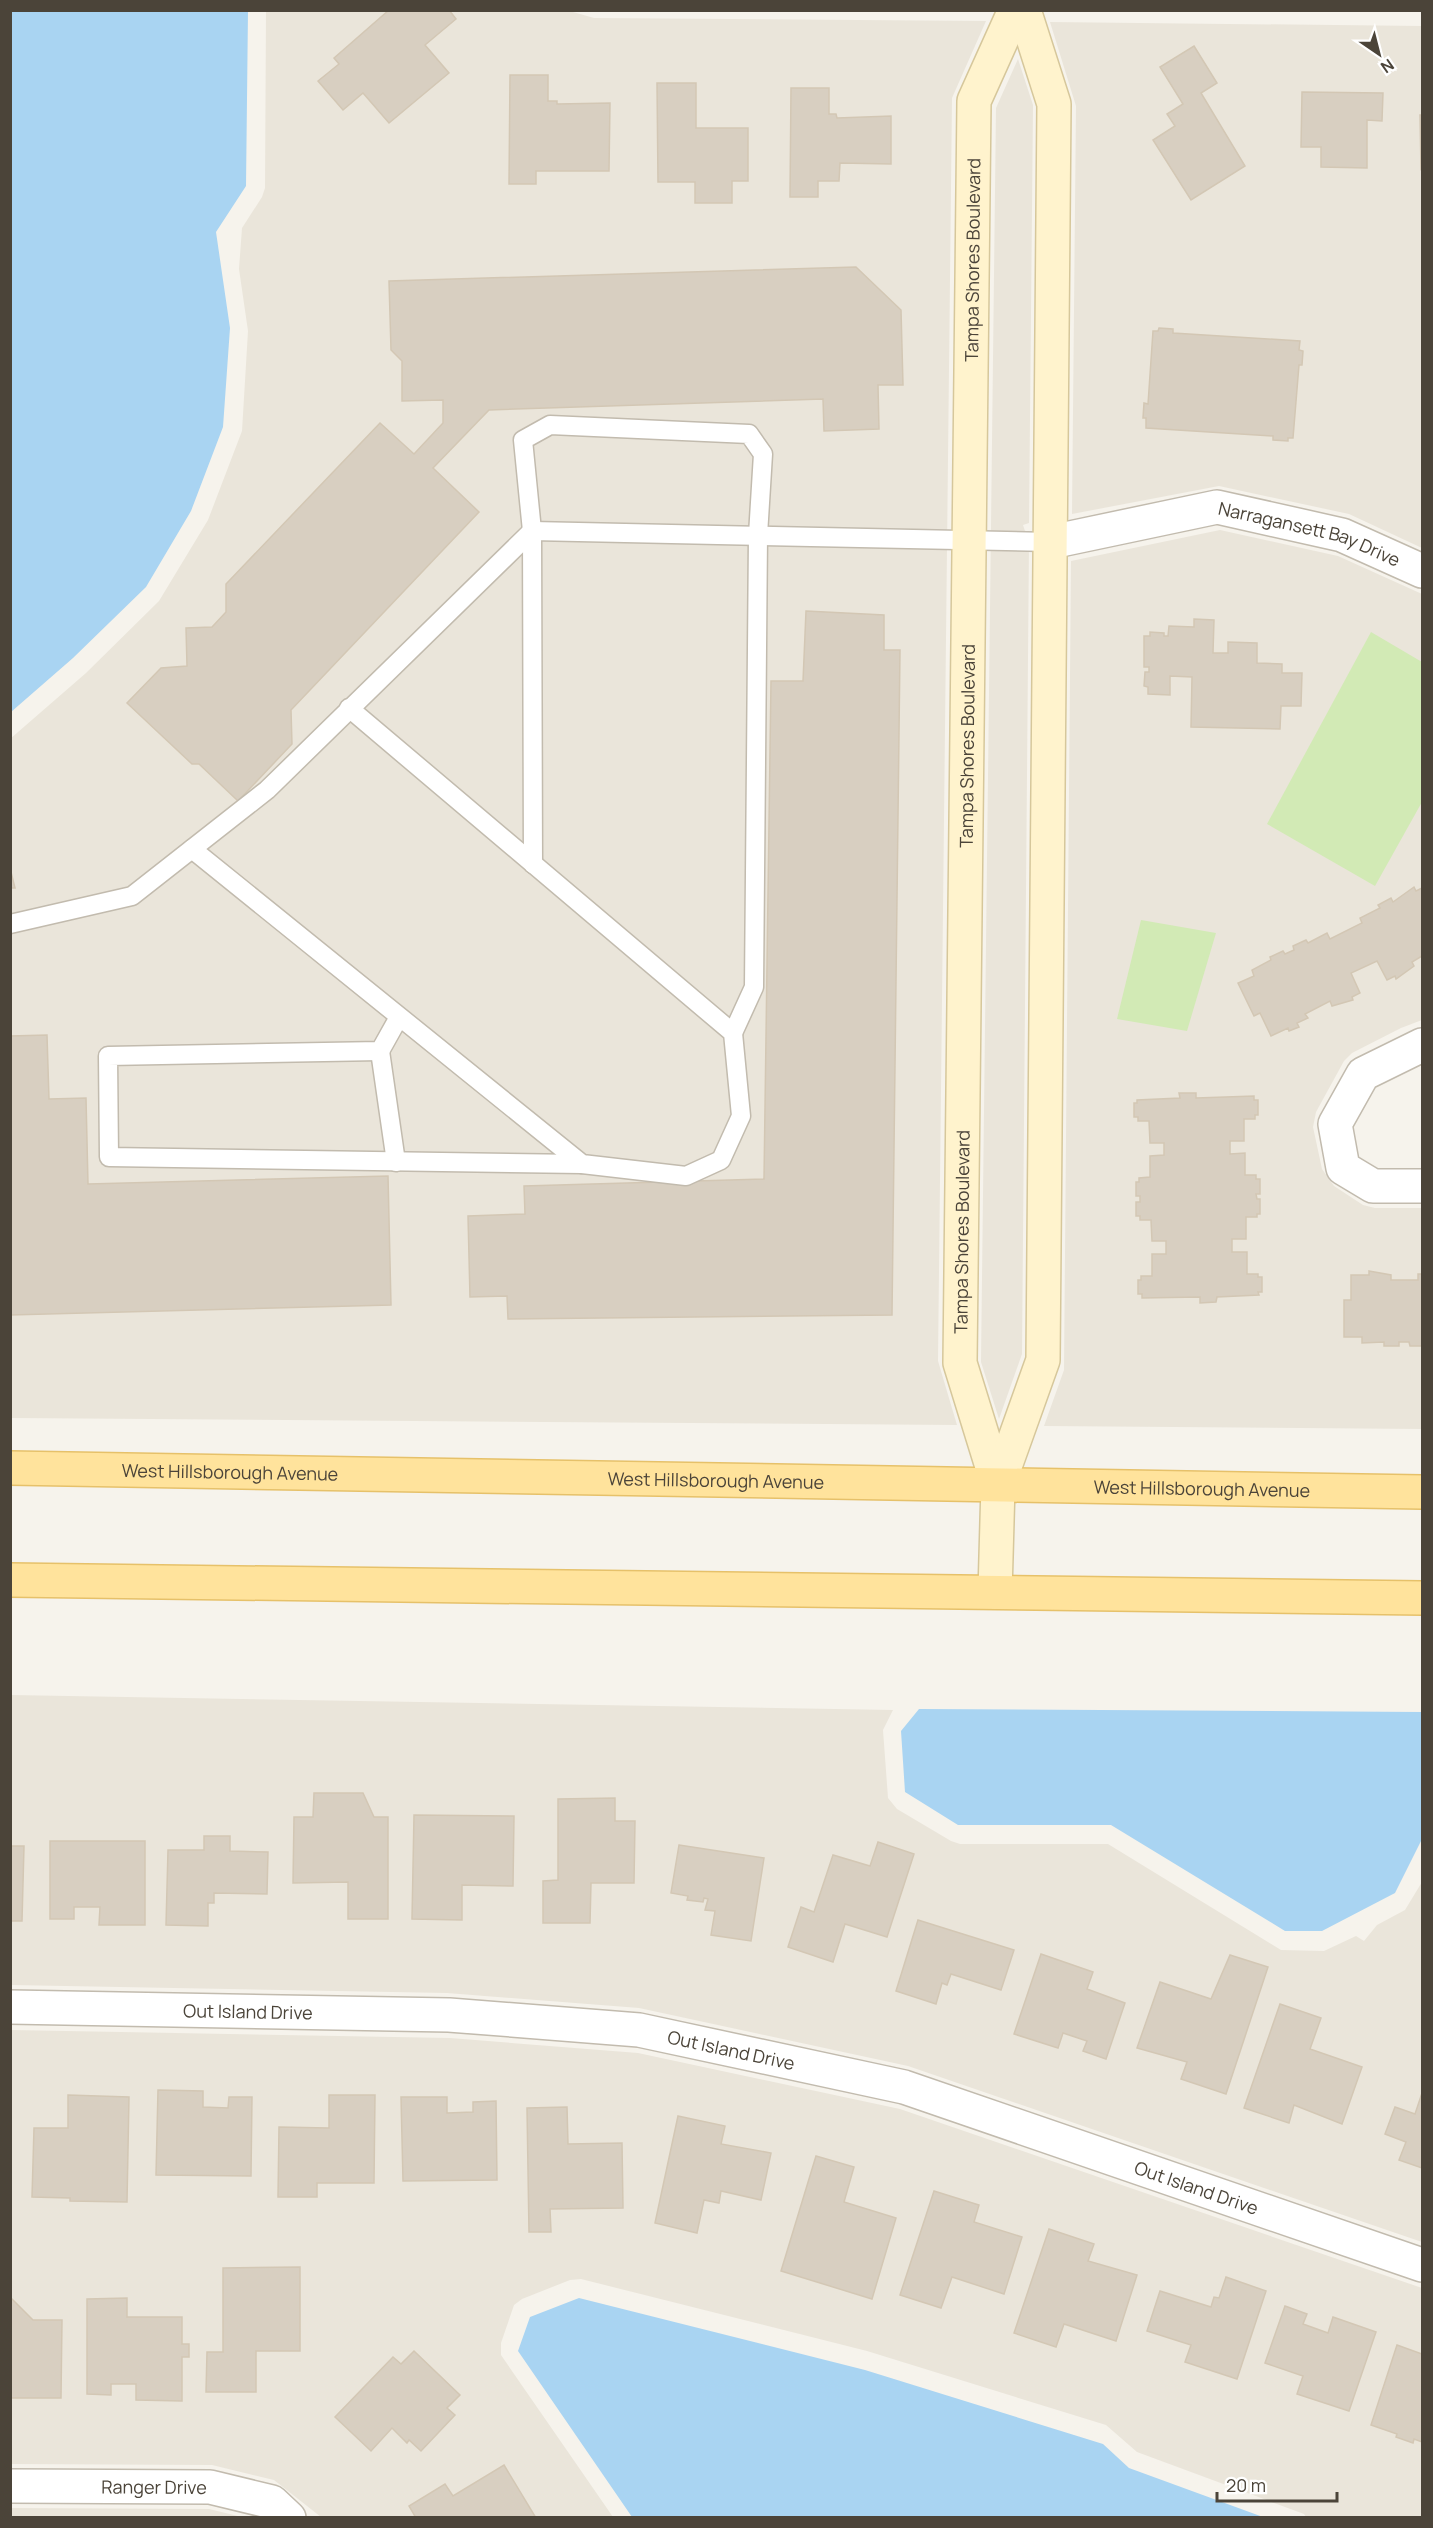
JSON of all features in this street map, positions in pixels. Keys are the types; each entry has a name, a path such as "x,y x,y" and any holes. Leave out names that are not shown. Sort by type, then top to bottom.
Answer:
{"main road":[{"name":"West Hillsborough Avenue","path":"10,1468 1422,1492"},
{"path":"10,1580 1422,1598"}],"street":[{"name":"Tampa Shores Boulevard","path":"998,1486 960,1363 968,540 974,100 1016,10"},
{"name":"Tampa Shores Boulevard","path":"995,1592 998,1486 1044,1360 1054,104 1024,10"},
{"name":"Narragansett Bay Drive","path":"1051,542 1217,507 1342,535 1422,571"},
{"path":"1422,1045 1363,1074 1335,1124 1343,1168 1373,1186 1422,1186"},
{"name":"Out Island Drive","path":"10,2007 449,2015 639,2030 904,2087 1422,2265"},
{"name":"Ranger Drive","path":"10,2486 210,2487 272,2502 289,2517"}],"lane":[{"path":"380,1051 108,1056 109,1157 582,1164 686,1176 721,1160 741,1116 733,1033 753,987 758,535 763,454 749,434 550,425 523,440 532,531 533,864"},
{"path":"10,924 132,896 267,790 532,531 1051,542"},
{"path":"349,708 733,1033"},
{"path":"192,849 582,1164"},
{"path":"396,1162 380,1051 399,1017"}],"shaded area":[{"path":"566,10 594,18 986,21 952,98 938,1361 957,1425 11,1418 10,739 86,673 159,601 208,520 242,431 248,331 239,269 242,228 262,197 265,188 266,11"},
{"path":"1050,22 1422,26 1422,548 1349,514 1219,486 1072,514 1076,106"},
{"path":"1018,59 1033,105 1029,523 1023,525 1029,543 1022,1354 999,1419 981,1362 996,108"},
{"path":"1220,530 1338,556 1422,594 1422,1020 1352,1053 1344,1061 1316,1112 1313,1127 1322,1169 1334,1186 1363,1205 1375,1208 1422,1208 1422,1429 1044,1426 1064,1370 1071,561"},
{"path":"11,1695 893,1710 883,1730 888,1798 897,1809 960,1844 1108,1844 1281,1950 1324,1951 1356,1936 1364,1941 1377,1925 1405,1910 1422,1882 1422,2242 908,2066 639,2008 447,1993 11,1985"},
{"path":"11,2030 450,2038 638,2053 900,2109 1422,2288 1422,2517 1306,2517 1304,2514 1137,2452 1106,2425 867,2351 581,2279 570,2280 522,2299 514,2305 501,2343 501,2355 613,2517 321,2517 274,2480 212,2465 11,2464"},
{"path":"11,2508 209,2509 242,2517 11,2518"}],"green space":[{"path":"1371,632 1422,662 1422,802 1375,886 1267,824"},
{"path":"1141,920 1216,933 1187,1031 1117,1019"}],"water":[{"path":"11,10 248,11 246,186 216,232 230,328 223,427 191,511 146,587 73,658 11,712"},
{"path":"919,1709 1422,1712 1422,1839 1395,1893 1322,1931 1285,1931 1111,1825 958,1825 905,1792 901,1731"},
{"path":"579,2298 865,2370 1103,2444 1129,2468 1263,2517 632,2517 518,2351 530,2317"}],"building":[{"path":"389,10 449,10 456,19 425,45 449,73 389,123 363,93 343,110 318,81 339,64 334,58"},
{"path":"1194,46 1217,83 1201,93 1245,166 1191,200 1153,140 1175,126 1167,114 1183,104 1160,67"},
{"path":"510,75 548,75 548,101 557,101 557,104 610,103 609,171 536,171 536,184 509,184"},
{"path":"657,83 696,83 696,128 748,128 748,181 732,181 732,203 695,203 695,182 658,182"},
{"path":"791,88 829,88 829,114 836,114 837,118 891,116 891,164 840,163 839,181 818,181 818,197 790,197"},
{"path":"1302,92 1383,93 1382,121 1367,120 1367,168 1321,167 1321,147 1301,147"},
{"path":"1420,115 1422,115 1421,169"},
{"path":"856,267 901,310 903,385 878,385 879,429 824,431 823,399 489,410 433,468 479,512 291,710 292,744 238,801 199,764 192,764 127,703 161,668 187,666 186,628 212,627 226,612 226,584 380,423 414,454 443,423 443,400 402,401 402,361 391,350 389,281"},
{"path":"1159,328 1173,329 1173,333 1300,341 1299,350 1303,351 1302,365 1299,365 1293,438 1288,438 1288,441 1273,440 1273,436 1146,428 1146,418 1143,418 1144,403 1148,404 1153,331 1158,331"},
{"path":"806,611 884,615 884,650 900,650 892,1315 508,1319 507,1296 470,1297 468,1216 525,1214 524,1186 764,1179 771,681 803,681"},
{"path":"1194,619 1214,620 1213,653 1228,653 1228,642 1257,643 1257,663 1282,664 1282,673 1302,673 1301,706 1281,706 1280,729 1191,727 1192,677 1170,676 1170,695 1148,694 1148,687 1144,686 1145,672 1149,672 1149,667 1144,667 1144,636 1150,636 1150,632 1164,633 1164,636 1168,636 1169,626 1194,627"},
{"path":"10,868 15,888 10,888"},
{"path":"1414,887 1416,891 1422,888 1422,956 1412,962 1414,966 1396,979 1395,976 1387,980 1377,961 1351,973 1360,993 1352,997 1353,1000 1332,1006 1330,1001 1305,1014 1308,1018 1297,1023 1299,1027 1289,1031 1288,1028 1271,1036 1260,1013 1254,1016 1238,983 1254,976 1252,970 1271,960 1270,957 1283,951 1285,954 1294,950 1293,946 1306,940 1308,943 1327,933 1330,939 1362,923 1360,918 1380,908 1378,905 1391,898 1393,902"},
{"path":"47,1035 49,1099 86,1098 88,1184 388,1176 391,1305 10,1315 10,1036"},
{"path":"1179,1093 1196,1093 1196,1098 1254,1096 1254,1100 1258,1100 1258,1115 1255,1115 1255,1119 1244,1119 1244,1141 1230,1141 1230,1154 1245,1153 1245,1175 1256,1175 1256,1179 1260,1179 1260,1194 1256,1194 1257,1199 1260,1199 1260,1214 1257,1214 1257,1217 1246,1217 1246,1239 1232,1239 1232,1252 1247,1252 1247,1274 1258,1274 1258,1277 1262,1277 1262,1292 1258,1292 1259,1295 1217,1297 1216,1302 1200,1303 1200,1297 1142,1298 1142,1294 1138,1294 1138,1280 1141,1280 1141,1276 1152,1276 1152,1254 1166,1254 1166,1241 1152,1241 1151,1220 1140,1220 1140,1216 1136,1216 1136,1202 1140,1202 1140,1196 1136,1196 1136,1182 1139,1182 1139,1178 1150,1177 1150,1156 1164,1155 1164,1143 1150,1143 1149,1121 1138,1121 1138,1117 1134,1117 1134,1103 1137,1103 1137,1100 1180,1098"},
{"path":"1369,1271 1391,1275 1391,1280 1418,1280 1418,1274 1422,1274 1422,1346 1410,1346 1409,1342 1399,1342 1399,1346 1384,1346 1384,1342 1362,1343 1362,1337 1344,1337 1344,1300 1351,1300 1351,1275 1369,1275"},
{"path":"314,1793 363,1793 374,1817 388,1817 388,1919 348,1919 348,1882 293,1883 294,1817 313,1817"},
{"path":"615,1798 615,1821 635,1821 634,1883 591,1883 590,1923 543,1923 543,1881 558,1880 558,1799"},
{"path":"414,1815 514,1816 513,1886 462,1885 462,1920 412,1919"},
{"path":"204,1836 230,1836 230,1851 268,1852 267,1894 214,1893 214,1903 208,1903 208,1926 166,1925 168,1850 204,1850"},
{"path":"50,1841 145,1841 145,1925 99,1925 100,1907 74,1907 74,1919 50,1919"},
{"path":"878,1842 914,1854 887,1937 845,1924 833,1962 788,1947 801,1907 814,1912 833,1855 870,1866"},
{"path":"679,1845 764,1858 751,1941 711,1935 715,1911 705,1910 708,1899 704,1898 703,1902 687,1900 688,1896 671,1893"},
{"path":"10,1846 24,1846 22,1921 10,1921"},
{"path":"918,1920 1014,1950 1001,1990 951,1974 947,1985 942,1983 936,2004 896,1991"},
{"path":"1041,1954 1093,1972 1087,1989 1125,2003 1106,2059 1083,2051 1087,2041 1063,2033 1058,2048 1014,2034"},
{"path":"1230,1955 1268,1967 1226,2094 1181,2079 1187,2062 1137,2048 1160,1982 1211,1999"},
{"path":"1280,2004 1321,2018 1310,2049 1362,2067 1342,2124 1294,2105 1289,2123 1244,2108"},
{"path":"158,2090 203,2091 203,2107 228,2108 229,2097 252,2097 251,2176 156,2175"},
{"path":"1422,2093 1422,2168 1399,2160 1406,2142 1385,2134 1395,2107 1415,2114"},
{"path":"68,2095 129,2097 127,2202 70,2201 70,2198 32,2197 34,2128 68,2128"},
{"path":"329,2095 375,2095 374,2183 317,2183 317,2197 278,2197 279,2127 329,2128"},
{"path":"401,2097 447,2097 447,2113 473,2112 473,2102 496,2101 497,2180 403,2181"},
{"path":"567,2107 568,2144 622,2143 623,2208 550,2209 551,2232 529,2232 527,2108"},
{"path":"678,2116 725,2126 721,2144 771,2153 761,2200 721,2191 719,2203 704,2200 697,2233 655,2223"},
{"path":"816,2156 854,2167 844,2202 896,2218 872,2299 781,2271"},
{"path":"934,2191 979,2205 974,2222 1022,2237 1004,2294 952,2277 941,2308 900,2295"},
{"path":"1049,2229 1094,2244 1088,2261 1137,2275 1116,2341 1064,2324 1056,2347 1014,2333"},
{"path":"300,2267 300,2351 256,2351 256,2392 206,2392 207,2352 223,2352 223,2268"},
{"path":"1226,2277 1266,2291 1237,2379 1185,2362 1191,2345 1147,2331 1160,2291 1211,2307 1214,2297 1219,2298"},
{"path":"10,2286 11,2298 33,2320 62,2320 61,2398 10,2398"},
{"path":"127,2298 127,2317 182,2317 182,2344 189,2344 189,2357 182,2357 182,2401 136,2400 136,2384 111,2384 111,2395 87,2394 87,2299"},
{"path":"1285,2306 1307,2314 1303,2324 1328,2333 1333,2317 1376,2332 1349,2411 1297,2394 1303,2376 1265,2363"},
{"path":"1397,2345 1422,2354 1422,2442 1414,2439 1413,2443 1396,2437 1397,2434 1371,2425"},
{"path":"414,2351 460,2395 447,2408 455,2415 421,2451 409,2440 407,2443 392,2428 371,2451 335,2417 393,2357 401,2364"},
{"path":"504,2465 536,2518 416,2518 409,2506 445,2484 453,2496"}]}
